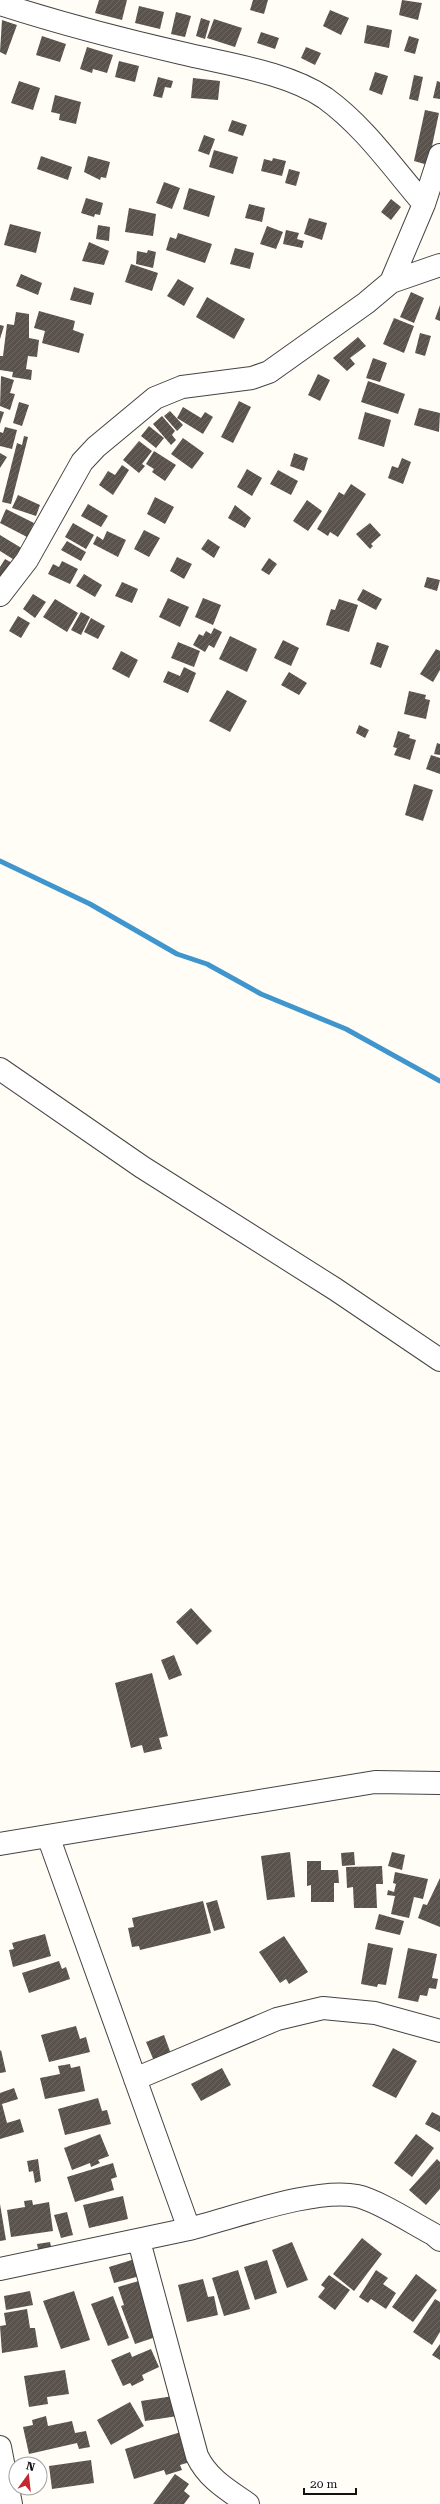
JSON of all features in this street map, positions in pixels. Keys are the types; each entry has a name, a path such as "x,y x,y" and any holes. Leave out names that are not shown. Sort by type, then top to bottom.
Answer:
{"street":[{"path":"0,4 154,46 267,73 296,84 323,97 341,111 424,204"},
{"path":"391,282 424,204 440,156"},
{"path":"0,595 27,560 82,462 96,447 155,398 182,387 252,378 269,372 366,303 391,282 440,265"},
{"path":"0,1068 142,1166 336,1289 440,1360"},
{"path":"0,1844 375,1782 440,1783"},
{"path":"48,1836 189,2229"},
{"path":"135,2078 277,2019 323,2008 375,2013 440,2031"},
{"path":"0,2269 139,2241 310,2197 336,2193 359,2196 438,2234"},
{"path":"139,2241 197,2456 203,2469 214,2480 248,2504"},
{"path":"0,2447 12,2504"}],"building":[{"path":"99,0 127,0 122,20 95,13"},
{"path":"253,0 268,0 264,14 250,10"},
{"path":"402,0 422,3 418,20 399,15"},
{"path":"139,6 164,12 160,29 135,23"},
{"path":"330,10 349,18 341,35 323,26"},
{"path":"176,12 191,16 185,37 171,34"},
{"path":"201,18 210,21 205,39 196,36"},
{"path":"214,19 242,28 235,47 207,38"},
{"path":"2,20 17,25 6,55 0,52"},
{"path":"367,25 392,30 389,48 364,43"},
{"path":"261,32 279,38 275,49 257,43"},
{"path":"42,36 66,44 60,62 36,55"},
{"path":"409,36 419,39 415,54 404,51"},
{"path":"87,47 113,55 107,73 93,69 92,73 80,69"},
{"path":"306,47 321,53 315,65 301,58"},
{"path":"119,61 139,66 135,82 115,77"},
{"path":"375,72 388,76 382,95 369,90"},
{"path":"414,75 423,77 418,101 409,99"},
{"path":"158,77 173,81 171,88 165,87 162,98 153,96"},
{"path":"193,78 220,81 218,100 191,98"},
{"path":"19,81 40,88 33,110 11,103"},
{"path":"437,81 440,82 440,99 433,98"},
{"path":"55,95 81,102 76,124 59,120 60,114 51,112"},
{"path":"425,110 439,113 428,165 414,161"},
{"path":"232,120 247,125 243,136 228,131"},
{"path":"204,135 215,139 209,155 198,151"},
{"path":"214,150 238,157 233,174 209,167"},
{"path":"41,156 72,167 68,180 37,169"},
{"path":"88,156 110,162 106,178 101,177 100,180 84,172"},
{"path":"273,158 286,161 282,176 261,171 264,159 272,161"},
{"path":"289,169 300,172 296,186 285,183"},
{"path":"164,182 180,188 172,209 156,203"},
{"path":"189,188 215,196 209,217 183,209"},
{"path":"86,198 103,203 100,215 95,214 94,217 81,213"},
{"path":"391,199 401,207 391,220 381,212"},
{"path":"249,204 265,208 262,222 245,218"},
{"path":"129,208 156,214 153,236 125,232"},
{"path":"309,218 327,223 322,240 304,234"},
{"path":"10,224 41,232 36,253 4,245"},
{"path":"98,225 110,227 109,241 96,239"},
{"path":"267,226 283,232 276,249 260,244"},
{"path":"286,230 299,233 297,239 304,241 302,248 283,244"},
{"path":"178,233 212,244 205,263 166,250 170,237 176,239"},
{"path":"89,242 109,251 104,265 82,261"},
{"path":"235,248 254,253 250,269 230,264"},
{"path":"148,250 156,252 153,268 136,264 137,251 147,253"},
{"path":"131,264 158,273 152,291 125,282"},
{"path":"21,274 42,283 38,295 16,286"},
{"path":"178,279 194,288 184,306 167,296"},
{"path":"74,287 94,293 91,305 70,300"},
{"path":"411,292 424,298 414,323 400,317"},
{"path":"207,297 245,319 234,339 196,317"},
{"path":"440,305 440,321 435,319"},
{"path":"39,311 75,321 73,330 84,334 79,353 42,343 45,331 34,328"},
{"path":"16,312 29,314 29,338 39,340 37,357 28,356 26,369 32,370 31,380 12,377 13,372 0,370 0,356 3,356 7,324 14,325"},
{"path":"394,318 414,326 404,353 383,344"},
{"path":"0,325 4,326 0,339"},
{"path":"420,333 431,336 425,356 415,353"},
{"path":"358,337 366,346 350,358 355,364 347,371 333,358"},
{"path":"373,358 387,363 380,382 366,378"},
{"path":"318,374 330,380 320,401 308,395"},
{"path":"1,376 14,380 10,393 15,394 10,410 0,406"},
{"path":"368,381 405,394 398,414 361,402"},
{"path":"239,401 251,407 233,443 221,437"},
{"path":"19,402 29,405 22,426 13,423"},
{"path":"183,407 201,418 205,412 213,417 203,434 177,418"},
{"path":"419,408 440,413 439,432 414,425"},
{"path":"0,411 4,412 0,424"},
{"path":"170,411 183,425 177,431 164,416"},
{"path":"365,412 391,420 384,447 358,439"},
{"path":"162,416 175,431 172,435 176,440 171,445 153,424"},
{"path":"149,426 164,438 156,448 141,436"},
{"path":"5,427 17,430 12,449 0,446 0,432 3,433"},
{"path":"24,436 28,437 11,504 2,502 17,443 22,445"},
{"path":"183,438 204,453 192,469 171,454"},
{"path":"139,441 152,451 142,464 145,466 139,473 123,460"},
{"path":"154,451 176,465 165,481 152,472 154,469 146,464"},
{"path":"0,453 7,457 0,468"},
{"path":"294,453 308,458 304,471 290,466"},
{"path":"402,458 411,462 403,484 388,478 392,466 398,468"},
{"path":"122,465 129,470 113,495 99,485 108,471 115,475"},
{"path":"247,469 262,478 252,496 237,487"},
{"path":"278,470 298,481 291,495 270,484"},
{"path":"351,484 366,494 338,537 330,532 328,536 317,529 339,492 344,495"},
{"path":"18,495 40,505 36,516 12,508"},
{"path":"155,497 174,507 165,524 147,514"},
{"path":"307,500 322,511 308,531 293,521"},
{"path":"88,504 108,516 101,527 81,516"},
{"path":"235,505 251,518 245,528 228,518"},
{"path":"6,509 34,523 27,537 0,523"},
{"path":"73,523 94,535 86,549 65,537"},
{"path":"370,523 381,535 371,544 373,546 370,549 356,534"},
{"path":"144,530 160,538 149,557 134,549"},
{"path":"107,531 126,540 118,557 93,544 97,536 103,540"},
{"path":"0,535 23,549 16,561 0,551"},
{"path":"208,539 220,547 214,558 201,549"},
{"path":"67,541 86,552 81,561 61,550"},
{"path":"177,557 192,564 184,579 170,571"},
{"path":"269,558 277,564 269,575 261,570"},
{"path":"5,559 14,564 6,580 0,576 0,567"},
{"path":"62,561 78,569 70,584 48,574 53,564 59,567"},
{"path":"84,574 102,585 95,597 76,586"},
{"path":"427,577 440,580 437,591 424,587"},
{"path":"122,582 138,589 132,603 115,596"},
{"path":"363,589 382,599 376,610 357,600"},
{"path":"33,594 46,602 35,618 23,609"},
{"path":"168,598 189,607 180,627 159,617"},
{"path":"203,598 221,605 213,625 195,617"},
{"path":"55,599 78,613 67,632 43,617"},
{"path":"339,599 358,605 349,632 326,625 331,609 335,610"},
{"path":"81,612 90,617 81,635 71,630"},
{"path":"18,616 30,623 21,638 9,631"},
{"path":"91,618 105,626 98,639 84,632"},
{"path":"214,628 222,632 214,648 209,645 205,652 193,645 199,634 203,636 206,631 211,634"},
{"path":"230,636 257,649 247,672 219,659"},
{"path":"283,640 299,648 291,666 274,658"},
{"path":"178,642 200,651 194,667 171,658"},
{"path":"377,642 389,646 381,668 370,664"},
{"path":"436,649 440,651 440,670 433,682 420,674"},
{"path":"121,651 138,660 129,678 112,669"},
{"path":"184,667 196,673 188,693 163,682 168,671 180,676"},
{"path":"289,672 307,683 299,695 281,685"},
{"path":"227,690 247,701 230,732 209,721"},
{"path":"409,691 426,695 425,699 430,700 426,719 404,714"},
{"path":"359,725 369,730 365,738 356,733"},
{"path":"398,731 410,735 409,738 416,740 410,760 394,755 397,748 393,747"},
{"path":"437,743 440,744 440,755 434,754"},
{"path":"431,755 440,758 440,774 426,769"},
{"path":"414,784 433,790 423,821 405,815"},
{"path":"191,1608 212,1631 197,1645 176,1622"},
{"path":"174,1655 182,1675 169,1680 161,1660"},
{"path":"152,1673 168,1736 159,1738 162,1749 144,1753 142,1745 131,1748 115,1683"},
{"path":"290,1852 295,1897 267,1900 261,1856"},
{"path":"354,1852 355,1865 342,1866 341,1853"},
{"path":"392,1852 405,1855 402,1870 388,1866"},
{"path":"307,1861 321,1861 321,1870 338,1870 339,1883 334,1883 334,1902 311,1902 311,1885 307,1886"},
{"path":"382,1866 383,1884 376,1884 377,1908 354,1908 353,1887 347,1888 346,1867"},
{"path":"395,1872 428,1879 423,1899 414,1897 409,1918 391,1914 395,1896 387,1895 388,1890 394,1892 396,1884 393,1883"},
{"path":"440,1878 440,1927 418,1918 423,1904 427,1905"},
{"path":"217,1900 225,1928 214,1931 206,1903"},
{"path":"203,1901 211,1933 140,1950 139,1946 132,1947 128,1928 134,1927 132,1918"},
{"path":"379,1914 404,1921 400,1935 375,1929"},
{"path":"45,1934 51,1956 13,1967 9,1950 14,1949 12,1943"},
{"path":"284,1936 308,1972 289,1984 286,1979 280,1983 259,1952"},
{"path":"368,1943 393,1948 386,1985 378,1984 377,1987 361,1984"},
{"path":"408,1948 437,1954 432,1978 438,1979 436,1989 429,1988 427,1996 420,1995 418,2002 398,1998"},
{"path":"59,1961 62,1969 66,1967 70,1979 29,1993 22,1973"},
{"path":"76,2026 80,2039 86,2037 90,2052 49,2062 41,2035"},
{"path":"164,2035 171,2054 154,2061 146,2042"},
{"path":"393,2048 417,2061 396,2098 372,2086"},
{"path":"1,2050 6,2072 0,2073 0,2051"},
{"path":"70,2064 71,2068 80,2066 85,2091 45,2099 40,2078 60,2074 58,2066"},
{"path":"222,2068 231,2085 201,2101 191,2084"},
{"path":"14,2088 18,2099 2,2104 7,2123 20,2119 24,2132 0,2139 0,2093"},
{"path":"98,2098 102,2111 107,2110 111,2124 65,2135 58,2109"},
{"path":"432,2112 440,2116 440,2132 425,2124"},
{"path":"100,2134 109,2156 98,2160 100,2163 91,2167 90,2163 72,2170 64,2148"},
{"path":"416,2134 434,2148 412,2177 394,2163"},
{"path":"38,2159 41,2181 35,2183 33,2171 29,2172 27,2161"},
{"path":"437,2159 440,2162 440,2189 426,2205 409,2190"},
{"path":"113,2163 117,2177 111,2179 114,2190 75,2202 67,2177"},
{"path":"123,2196 128,2219 89,2228 83,2205"},
{"path":"32,2200 33,2205 49,2202 53,2231 11,2237 7,2210 25,2207 24,2201"},
{"path":"0,2204 6,2240 0,2241"},
{"path":"67,2212 73,2235 61,2238 54,2215"},
{"path":"362,2238 382,2254 354,2291 333,2274"},
{"path":"50,2242 52,2251 39,2253 37,2244"},
{"path":"292,2242 308,2280 287,2288 272,2250"},
{"path":"135,2259 140,2276 114,2283 109,2267"},
{"path":"267,2260 277,2293 255,2300 244,2267"},
{"path":"238,2270 250,2309 224,2316 212,2278"},
{"path":"376,2270 388,2278 383,2284 396,2293 386,2309 371,2299 368,2303 359,2297"},
{"path":"416,2274 437,2290 413,2322 392,2307"},
{"path":"329,2275 350,2290 335,2310 318,2297 325,2288 321,2285"},
{"path":"203,2279 208,2297 214,2296 218,2315 187,2322 178,2285"},
{"path":"142,2280 159,2336 135,2344 121,2306 124,2305 118,2287"},
{"path":"30,2291 33,2305 6,2310 4,2296"},
{"path":"74,2291 90,2340 61,2349 43,2301"},
{"path":"113,2296 129,2338 108,2346 91,2304"},
{"path":"435,2299 440,2302 440,2332 432,2345 413,2332"},
{"path":"27,2309 30,2328 35,2328 38,2347 2,2353 0,2326 6,2325 4,2313"},
{"path":"440,2344 440,2360 432,2355"},
{"path":"151,2349 159,2367 142,2375 144,2380 132,2386 130,2383 123,2386 111,2360 130,2352 132,2357"},
{"path":"65,2370 69,2394 47,2397 48,2404 29,2407 24,2376"},
{"path":"180,2395 184,2415 145,2421 141,2401"},
{"path":"130,2402 144,2426 111,2445 97,2420"},
{"path":"46,2416 48,2426 72,2421 75,2433 86,2431 90,2447 79,2449 77,2443 29,2454 23,2427 33,2425 32,2420"},
{"path":"181,2432 190,2462 180,2465 182,2470 166,2475 164,2470 134,2479 125,2449"},
{"path":"91,2460 94,2483 52,2489 49,2466"},
{"path":"175,2474 189,2484 184,2491 190,2496 184,2504 153,2504"}],"waterway":[{"path":"0,861 90,904 177,954 207,964 261,994 346,1029 440,1081"}]}
